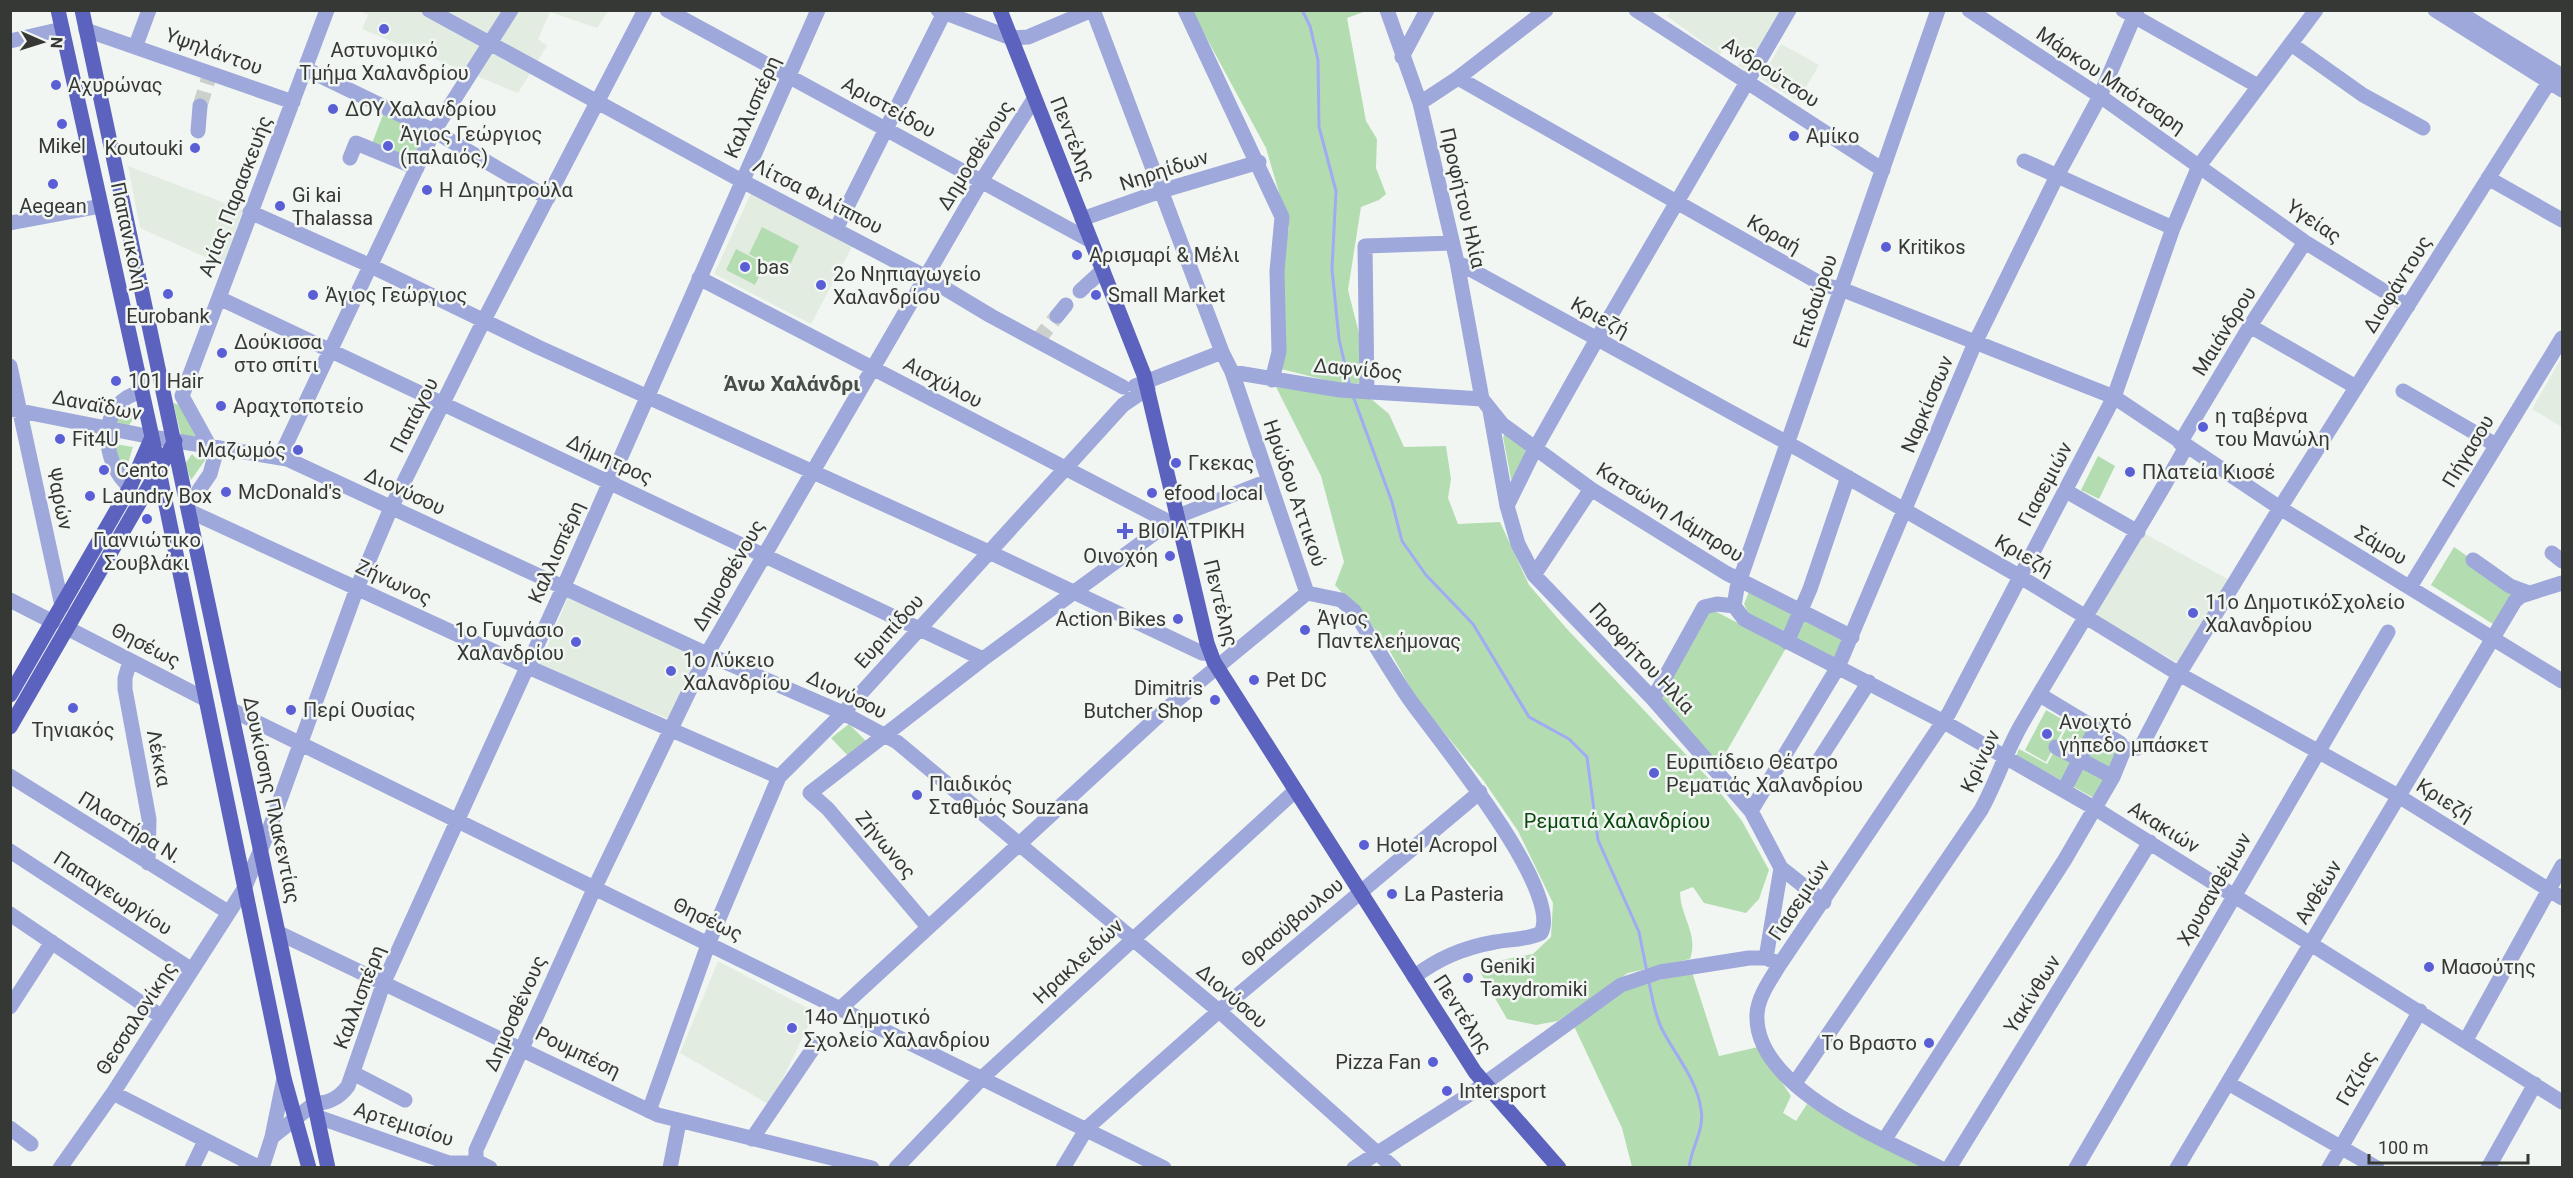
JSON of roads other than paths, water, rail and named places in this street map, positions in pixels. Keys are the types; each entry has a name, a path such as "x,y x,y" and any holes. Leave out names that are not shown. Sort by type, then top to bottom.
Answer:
{"main road":[{"name":"Παπανικολή","path":"58,10 152,437 157,470"},
{"name":"Δουκίσσης Πλακεντίας","path":"82,10 328,1167"},
{"name":"Πεντέλης","path":"1000,10 1147,385 1174,519 1214,661 1359,893 1483,1084 1559,1167"},
{"path":"10,695 130,487 152,437"},
{"path":"10,727 175,441"},
{"path":"157,470 284,1078 309,1167"}],"street":[{"path":"136,45 149,10"},
{"name":"Αγίας Παρασκευής","path":"182,396 327,10"},
{"name":"Λίτσα Φιλίππου","path":"429,10 742,181 926,277 991,316 1123,387"},
{"path":"280,457 434,131 511,10"},
{"name":"Παπάγου","path":"244,889 261,850 357,588 391,508 484,320 645,10"},
{"name":"Αριστείδου","path":"667,10 1091,241"},
{"name":"Καλλισπέρη","path":"272,1137 295,1117 316,1110 322,1104 341,1094 353,1073 384,982 528,667 818,10"},
{"path":"836,229 887,130 941,12 1011,38 1028,37 1093,10"},
{"name":"Ηρώδου Αττικού","path":"1093,10 1222,352 1232,372 1307,593 1341,600 1354,612 1410,700 1480,792 1513,844 1542,905 1544,928 1534,937 1483,944 1458,952 1431,965 1414,977"},
{"path":"1185,10 1259,162 1282,217 1277,271 1279,352 1272,380"},
{"name":"Προφήτου Ηλία","path":"1387,10 1420,103 1518,544 1534,575 1653,699 1751,811 1781,868 1824,902"},
{"path":"1402,57 1427,10"},
{"path":"1420,103 1458,78 1546,10"},
{"name":"Ανδρούτσου","path":"1636,10 1883,170"},
{"path":"1508,506 1535,449 1597,339 1746,80 1789,10"},
{"name":"Επιδαύρου","path":"1734,606 1740,581 1938,10"},
{"name":"Μάρκου Μπότσαρη","path":"1969,10 2100,96 2199,166"},
{"name":"Γιασεμιών","path":"1773,961 1824,902 1944,722 2114,398 2173,228 2199,166 2316,10"},
{"path":"2435,10 2556,79"},
{"path":"2455,11 2556,79 2562,90"},
{"path":"2132,12 2258,86"},
{"name":"Ναρκίσσων","path":"1751,811 1838,668 1975,343 2056,176 2100,96 2132,12"},
{"path":"10,41 62,29"},
{"name":"Υψηλάντου","path":"86,30 136,45 209,76 293,102"},
{"path":"2291,44 2363,95 2423,128"},
{"path":"306,69 434,131 548,198"},
{"name":"Κοραή","path":"1458,78 1812,280 1841,289 2114,398 2183,445"},
{"name":"Διοφάντους","path":"2124,750 2138,748 2143,743 2179,674 2280,508 2488,178 2556,79"},
{"name":"Δημοσθένους","path":"481,1164 476,1150 594,887 707,654 982,180 1034,99"},
{"path":"198,131 200,106"},
{"path":"350,158 356,143 417,168"},
{"path":"2024,161 2173,228"},
{"name":"Νηρηίδων","path":"1082,219 1161,191 1259,162"},
{"name":"Υγείας","path":"2199,166 2305,242 2408,306"},
{"path":"2488,178 2562,220"},
{"path":"10,223 100,206"},
{"path":"250,212 370,266 537,347 648,395 1076,592 1214,661"},
{"name":"Μαιάνδρου","path":"2183,445 2250,326 2305,242"},
{"path":"1364,391 1365,246 1452,243"},
{"name":"Κριεζή","path":"1457,262 1848,477 2019,576 2179,674 2400,797 2562,898"},
{"path":"1080,291 1103,270"},
{"name":"Αισχύλου","path":"699,278 1066,470 1174,519"},
{"name":"Δήμητρος","path":"219,298 983,659"},
{"path":"2250,326 2356,387"},
{"name":"Πήγασου","path":"2410,587 2562,338"},
{"path":"1123,405 1126,391 1123,387 1147,385 1222,352"},
{"name":"Ψαρών","path":"10,366 15,410 62,606"},
{"name":"Δαφνίδος","path":"1232,372 1340,390 1486,405"},
{"name":"Ευριπίδου","path":"649,1111 709,942 779,777 843,713 1123,405 1147,385"},
{"path":"2403,391 2496,445"},
{"path":"130,487 118,475 109,459 108,428 122,404 134,393 141,392"},
{"path":"164,393 182,396 215,456 213,466 199,490"},
{"name":"Κατσώνη Λάμπρου","path":"1486,405 1535,449 1591,489 1740,581 1852,637"},
{"path":"10,428 15,410"},
{"name":"Δαναΐδων","path":"15,410 175,441"},
{"name":"Διονύσου","path":"175,441 280,457 564,586 707,654 843,713 897,742 1219,1011 1375,1153 1394,1167"},
{"name":"Σάμου","path":"2183,445 2280,508 2562,681"},
{"name":"Κρίνων","path":"1795,1083 1981,810 2020,728 2084,617 2138,532 2183,445"},
{"path":"1786,642 1801,611 1848,477"},
{"path":"885,736 983,659 1174,519 1268,481"},
{"path":"1534,575 1591,489"},
{"path":"2066,491 2138,532"},
{"name":"Ζήνωνος","path":"189,512 528,667 779,777"},
{"path":"2473,560 2510,586 2529,593 2562,583"},
{"path":"842,1007 1166,710 1214,661 1307,593"},
{"name":"Ανθέων","path":"2178,1167 2516,601 2529,593"},
{"path":"10,600 52,622"},
{"path":"1653,699 1704,607 1717,604 1734,606"},
{"name":"Ακακιών","path":"1734,606 1744,619 1944,722 2096,808 2312,942 2562,1102"},
{"name":"Θησέως","path":"67,628 205,699"},
{"name":"Χρυσανθέμων","path":"2076,1167 2388,632"},
{"name":"Λέκκα","path":"130,661 124,678 149,819 148,864"},
{"path":"1817,763 1869,682"},
{"path":"1884,1139 2096,808 2113,777 2124,750 2120,743 2040,695"},
{"name":"Θησέως","path":"231,710 842,1007 1164,1167"},
{"path":"2064,790 2096,728"},
{"name":"Ζήνωνος","path":"885,736 810,793 828,809 928,927"},
{"path":"2056,747 2113,777"},
{"name":"Πλαστήρα Ν.","path":"10,776 228,912"},
{"name":"Ηρακλειδών","path":"896,1167 983,1077 1295,790"},
{"name":"Θρασύβουλου","path":"1062,1167 1087,1128 1219,1011 1480,792"},
{"name":"Υακίνθων","path":"1949,1167 2150,842"},
{"name":"Παπαγεωργίου","path":"10,851 192,970"},
{"path":"2466,1040 2562,866"},
{"path":"1781,868 1773,961 1759,1002 1757,1026 1761,1042 1771,1058 1795,1083 1834,1112 1940,1167"},
{"name":"Θεσσαλονίκης","path":"60,1167 113,1094 244,889"},
{"path":"10,914 162,1017"},
{"name":"Ρουμπέση","path":"279,933 649,1111 679,1122 872,1167"},
{"path":"10,1007 52,942"},
{"path":"1354,1167 1420,1128 1604,996 1635,979 1660,972 1749,958 1773,961"},
{"name":"Γαζίας","path":"2329,1167 2420,1011"},
{"path":"752,1139 816,1044"},
{"path":"353,1073 405,1100"},
{"path":"113,1094 261,1167 272,1137 284,1078"},
{"path":"2228,1083 2377,1167"},
{"path":"2488,1167 2535,1084"},
{"name":"Αρτεμισίου","path":"316,1110 449,1163 481,1164"},
{"path":"670,1167 679,1122"},
{"path":"10,1128 32,1144"},
{"path":"192,1167 205,1141"}],"waterway":[{"path":"1302,10 1310,26 1318,60 1319,127 1336,191 1332,269 1339,339 1350,387"},
{"path":"1353,396 1392,502 1402,541 1426,575 1473,624 1529,717 1569,739 1587,757 1598,840 1639,932 1647,972"},
{"path":"1649,982 1660,1025 1691,1078 1699,1098 1702,1117 1689,1168"}],"tunnel":[{"path":"200,106 208,80"},
{"path":"1038,340 1057,316"}],"place":[{"name":"Αστυνομικό Τμήμα Χαλανδρίου","path":"384,29"},
{"name":"Αχυρώνας","path":"56,85"},
{"name":"ΔΟΥ Χαλανδρίου","path":"333,109"},
{"name":"Mikel","path":"62,124"},
{"name":"Αμίκο","path":"1794,136"},
{"name":"Άγιος Γεώργιος (παλαιός)","path":"388,146"},
{"name":"Koutouki","path":"195,148"},
{"name":"Aegean","path":"53,184"},
{"name":"Η Δημητρούλα","path":"427,190"},
{"name":"Gi kai Thalassa","path":"280,206"},
{"name":"Kritikos","path":"1886,247"},
{"name":"Αρισμαρί & Μέλι","path":"1077,255"},
{"name":"bas","path":"745,267"},
{"name":"2ο Νηπιαγωγείο Χαλανδρίου","path":"821,285"},
{"name":"Eurobank","path":"168,294"},
{"name":"Άγιος Γεώργιος","path":"313,295"},
{"name":"Small Market","path":"1096,295"},
{"name":"Δούκισσα στο σπίτι","path":"222,353"},
{"name":"101 Hair","path":"116,381"},
{"name":"Αραχτοποτείο","path":"221,406"},
{"name":"η ταβέρνα του Μανώλη","path":"2203,427"},
{"name":"Fit4U","path":"60,439"},
{"name":"Μαζωμός","path":"298,450"},
{"name":"Γκεκας","path":"1176,463"},
{"name":"Cento","path":"104,470"},
{"name":"Πλατεία Κιοσέ","path":"2130,472"},
{"name":"McDonald's","path":"226,492"},
{"name":"efood local","path":"1152,493"},
{"name":"Laundry Box","path":"90,496"},
{"name":"Γιαννιώτικο Σουβλάκι","path":"147,519"},
{"name":"ΒΙΟΙΑΤΡΙΚΗ","path":"1125,531"},
{"name":"Οινοχόη","path":"1170,556"},
{"name":"11ο ΔημοτικόΣχολείο Χαλανδρίου","path":"2193,613"},
{"name":"Action Bikes","path":"1178,619"},
{"name":"Άγιος Παντελεήμονας","path":"1305,630"},
{"name":"1ο Γυμνάσιο Χαλανδρίου","path":"576,642"},
{"name":"1ο Λύκειο Χαλανδρίου","path":"671,671"},
{"name":"Pet DC","path":"1254,680"},
{"name":"Dimitris Butcher Shop","path":"1215,700"},
{"name":"Τηνιακός","path":"73,708"},
{"name":"Περί Ουσίας","path":"291,710"},
{"name":"Ανοιχτό γήπεδο μπάσκετ","path":"2047,734"},
{"name":"Ευριπίδειο Θέατρο Ρεματιάς Χαλανδρίου","path":"1654,773"},
{"name":"Παιδικός Σταθμός Souzana","path":"917,795"},
{"name":"Hotel Acropol","path":"1364,845"},
{"name":"La Pasteria","path":"1392,894"},
{"name":"Μασούτης","path":"2429,967"},
{"name":"Geniki Taxydromiki","path":"1468,978"},
{"name":"14ο Δημοτικό Σχολείο Χαλανδρίου","path":"792,1028"},
{"name":"Το Βραστο","path":"1929,1043"},
{"name":"Pizza Fan","path":"1433,1062"},
{"name":"Intersport","path":"1447,1091"}],"district":[{"name":"Άνω Χαλάνδρι","path":"792,384"}],"park label":[{"name":"Ρεματιά Χαλανδρίου","path":"1617,821"}]}
